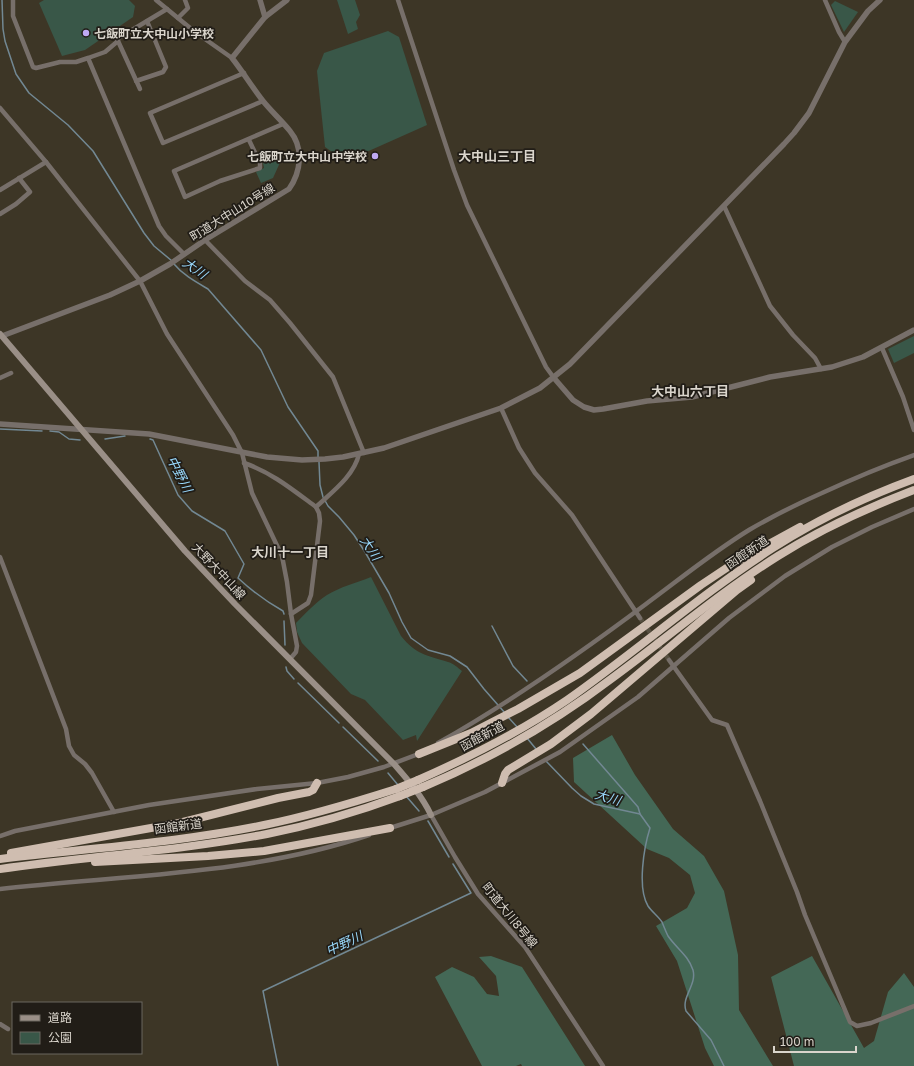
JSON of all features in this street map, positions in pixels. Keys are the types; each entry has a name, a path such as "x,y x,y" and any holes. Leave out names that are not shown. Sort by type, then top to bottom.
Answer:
{"highway":[{"name":"函館新道","path":"421,783 515,732 605,673 718,586 773,548 864,498 914,479"},
{"name":"函館新道","path":"0,869 175,848 266,834 337,817 421,783 473,765 538,729 610,680 722,593 778,556 808,538 864,511 914,490"},
{"path":"419,754 471,733 518,709 580,673 632,634 731,565 791,531 864,498"},
{"path":"502,783 508,770 551,744 591,714 737,590 808,538"},
{"path":"0,855 179,823 278,798 309,792 313,790 317,783"},
{"name":"函館新道","path":"0,859 182,838 264,826 398,792"},
{"path":"18,866 200,857 264,851 390,828"}],"main road":[{"name":"大野大中山線","path":"1,335 185,551 235,604 394,764 413,786 432,815"}],"street":[{"path":"13,0 13,16 33,67 36,68 60,62 76,62 105,52 118,41 117,38 167,9"},
{"path":"156,0 232,58 265,17 287,0"},
{"path":"178,18 188,8 185,0"},
{"path":"260,0 265,17"},
{"path":"398,0 467,205 546,367 573,400 584,407 594,410 647,401 692,397 770,377 832,368 863,357 914,330"},
{"path":"825,0 845,42"},
{"path":"0,424 149,434 242,453 287,459 314,460 362,454 384,448 438,431 501,408 540,388 570,364 784,144 803,121 821,91 845,42 868,11 880,0"},
{"path":"136,81 163,72 166,67 147,21"},
{"path":"118,41 140,89"},
{"path":"88,58 159,226 182,256"},
{"name":"町道大中山10号線","path":"1,335 110,295 140,281 170,264 205,240 289,189 298,172 300,156 296,142 291,132 263,101 232,58"},
{"path":"244,73 150,113 163,143 263,101"},
{"path":"0,108 46,162 140,281 167,334 233,435 242,453 252,493 282,556 297,646 296,652 290,659"},
{"path":"249,140 260,163 260,168 220,181 185,198 174,171 249,140 283,124"},
{"path":"0,190 46,162"},
{"path":"0,214 16,204 30,192 19,178"},
{"path":"724,206 770,306 793,335 815,358 821,369"},
{"path":"205,240 245,281 270,300 333,377 362,454"},
{"path":"882,348 903,398 914,430"},
{"path":"0,378 11,374"},
{"path":"501,408 519,448 535,473 572,516 640,618"},
{"path":"316,507 327,498 352,471 362,454"},
{"path":"0,836 15,831 114,812 257,789 317,783 371,772 419,754 510,700 635,612 705,558 755,527 785,510 838,486 880,467 914,455"},
{"path":"244,463 277,479 316,507 320,513 311,595 308,602 291,614"},
{"path":"0,889 199,870 258,862 339,845 432,815 485,792 544,762 560,752 638,697 729,618 785,576 832,547 872,527 914,509"},
{"path":"0,557 66,729 68,746 74,756 85,764 92,774 114,812"},
{"path":"669,660 712,720 727,724 850,1022 857,1026 871,1023 914,1006"},
{"name":"町道大川8号線","path":"432,815 455,857 478,894 525,947 603,1066"},
{"path":"0,1024 8,1029"}],"green space":[{"name":"七飯町立大中山小学校","path":"44,0 129,0 135,6 133,17 85,50 62,56 39,3"},
{"path":"337,0 355,0 360,15 356,22 358,29 348,34"},
{"path":"835,1 858,12 844,32 831,5"},
{"path":"388,31 399,37 427,125 353,158 335,154 325,147 317,71 324,53"},
{"path":"282,154 283,156 273,178 261,183 256,172 264,168 263,163"},
{"path":"914,336 914,353 894,363 888,349"},
{"path":"371,577 401,636 406,642 422,654 450,663 462,671 417,741 416,735 403,740 365,700 351,694 302,643 297,632 296,623 327,595"},
{"path":"612,735 635,775 673,829 704,856 724,891 738,955 739,1010 773,1066 714,1066 705,1048 677,961 656,926 687,908 695,893 690,875 669,858 647,849 574,782 573,758"},
{"path":"491,956 522,967 585,1066 522,1066 521,1064 516,1066 482,1066 435,977 452,967 474,977 487,994 499,996 496,976 479,957"},
{"path":"812,956 864,1048 874,1041 888,992 904,973 914,987 914,1066 794,1066 771,977"}],"waterway":[{"name":"大川","path":"2,0 5,41 16,74 29,93 68,125 93,151 144,233 154,246 172,261"},
{"name":"大川","path":"174,264 194,281 208,289 261,350 288,407 318,451 318,458"},
{"name":"中野川","path":"0,429 42,431"},
{"name":"中野川","path":"50,431 59,432 69,439 80,440"},
{"name":"中野川","path":"105,439 125,436"},
{"name":"中野川","path":"150,439 153,440 178,495 192,511 225,531 244,564 238,578 260,596 283,611 284,614"},
{"name":"大川","path":"319,462 320,485 323,497 328,506 354,535 365,552 389,593 411,638 428,650 450,656 467,667 505,713"},
{"name":"中野川","path":"284,621 285,645"},
{"path":"492,626 513,666 527,681"},
{"name":"中野川","path":"286,667 287,671 294,679"},
{"name":"中野川","path":"298,683 339,723"},
{"name":"大川","path":"508,717 518,728"},
{"name":"中野川","path":"343,727 378,761"},
{"name":"大川","path":"527,738 536,749"},
{"path":"583,744 638,807 640,814"},
{"name":"大川","path":"546,761 581,796 594,804 640,814 650,828 644,856 642,878 645,898 648,906 662,922 671,941 691,965 694,975 686,1001 686,1011 711,1040 724,1066"},
{"name":"中野川","path":"388,773 398,785"},
{"name":"中野川","path":"406,796 419,811"},
{"name":"中野川","path":"428,821 449,857"},
{"name":"中野川","path":"278,1066 263,991 471,893 453,864"}],"tunnel":[{"path":"640,618 669,660"}],"place":[{"name":"七飯町立大中山小学校","path":"86,33"},
{"name":"七飯町立大中山中学校","path":"375,156"}],"district":[{"name":"大中山三丁目","path":"497,156"},
{"name":"大中山六丁目","path":"690,391"},
{"name":"大川十一丁目","path":"290,552"}]}
